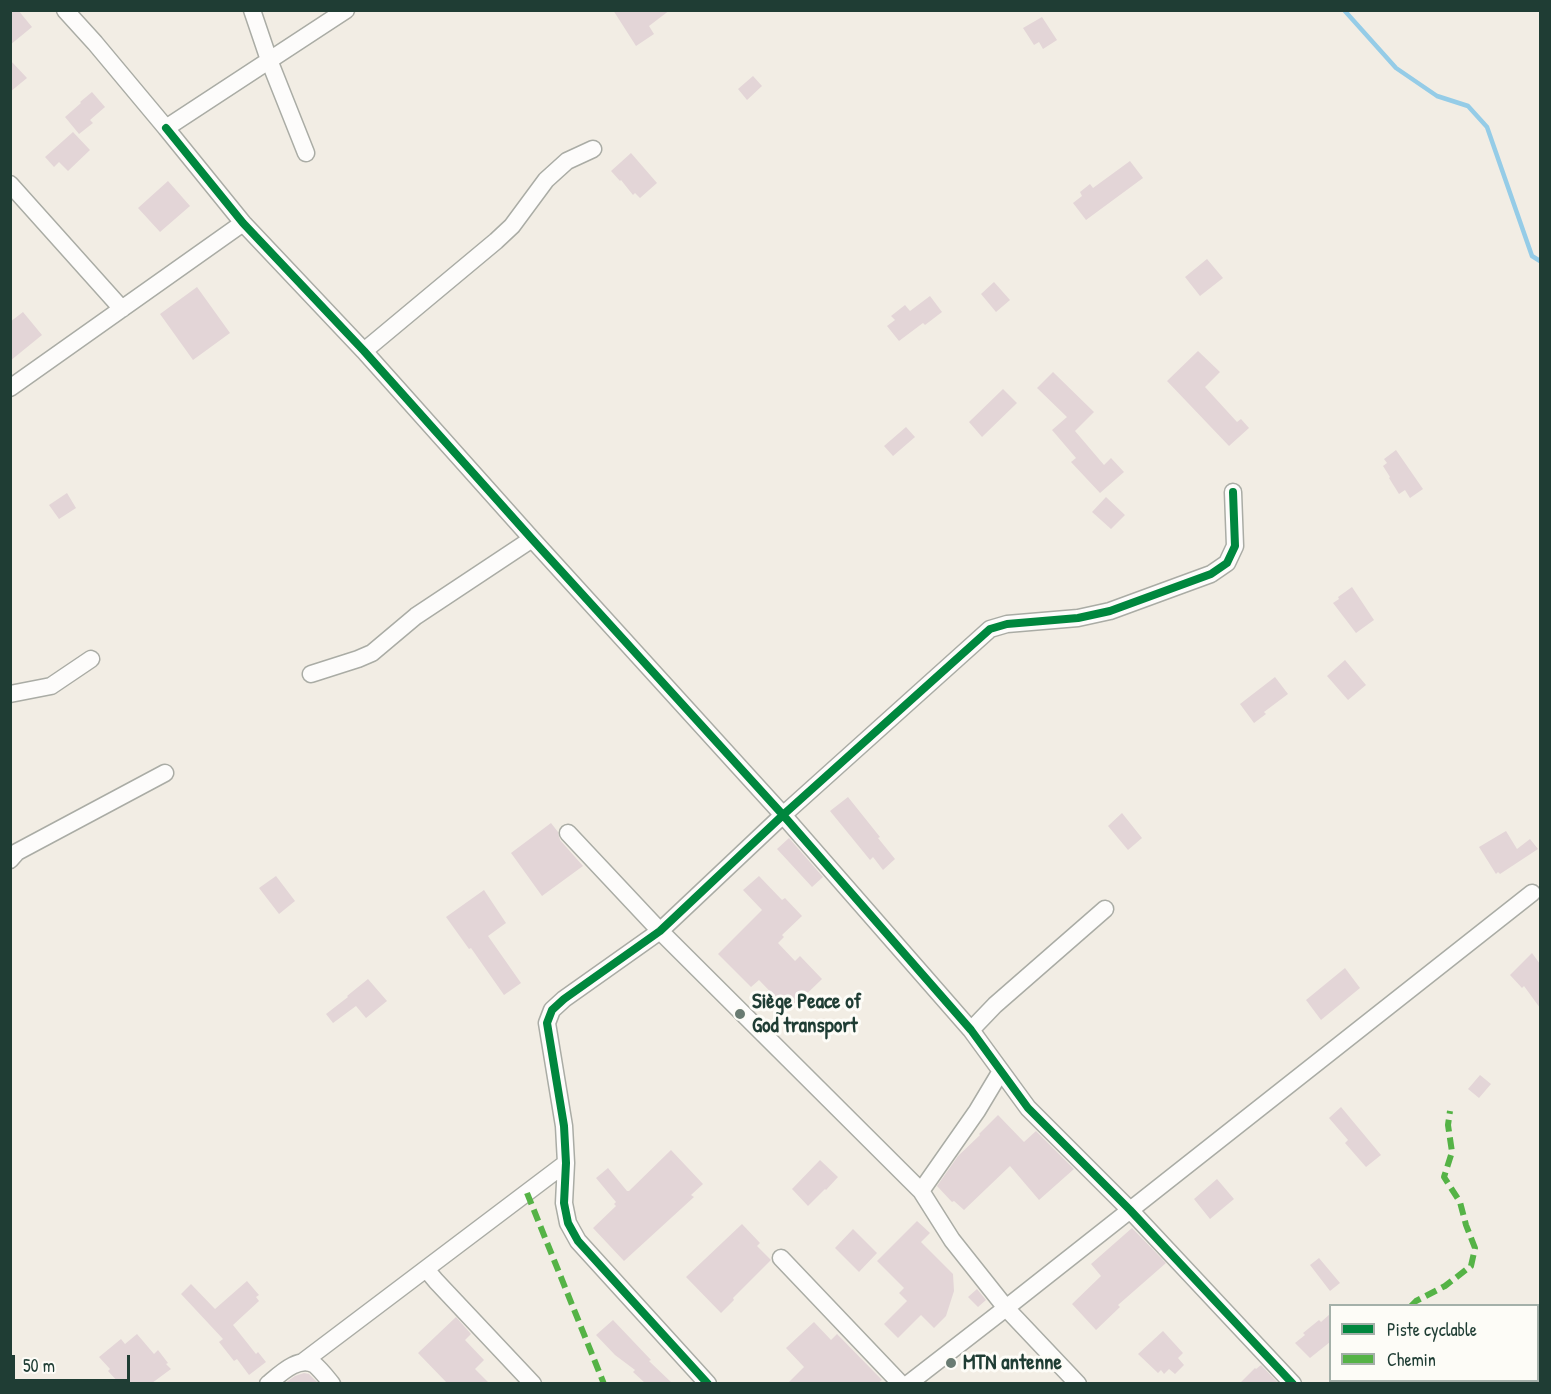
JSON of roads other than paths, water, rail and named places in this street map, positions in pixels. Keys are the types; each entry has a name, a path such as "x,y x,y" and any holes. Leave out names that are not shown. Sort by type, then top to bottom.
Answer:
{"street":[{"path":"65,10 95,43 243,223 364,351 783,815 971,1030 1028,1108 1130,1210 1293,1383"},
{"path":"252,10 306,153"},
{"path":"166,128 346,10"},
{"path":"364,351 512,226 553,173 567,161 593,149"},
{"path":"10,184 122,309"},
{"path":"10,388 243,223"},
{"path":"708,1383 578,1241 568,1223 564,1203 566,1163 564,1126 547,1023 552,1010 660,931 783,815 990,629 1007,624 1078,618 1110,611 1211,574 1227,563 1235,546 1233,492"},
{"path":"311,674 372,653 416,616 532,539"},
{"path":"10,694 51,686 91,659"},
{"path":"13,851 165,773"},
{"path":"568,833 660,931 921,1191 952,1240 1006,1308 1078,1383"},
{"path":"908,1383 1532,893"},
{"path":"971,1030 995,1005 1105,909"},
{"path":"921,1191 977,1111 1001,1071"},
{"path":"268,1383 291,1366 304,1361 566,1163"},
{"path":"781,1258 901,1383"},
{"path":"426,1269 533,1383"},
{"path":"304,1361 315,1365 332,1383"}],"waterway":[{"path":"1344,10 1396,68 1437,96 1468,106 1487,127 1532,256 1540,261"}],"place":[{"name":"Siège Peace of God transport","path":"740,1014"},
{"name":"MTN antenne","path":"951,1363"}]}
